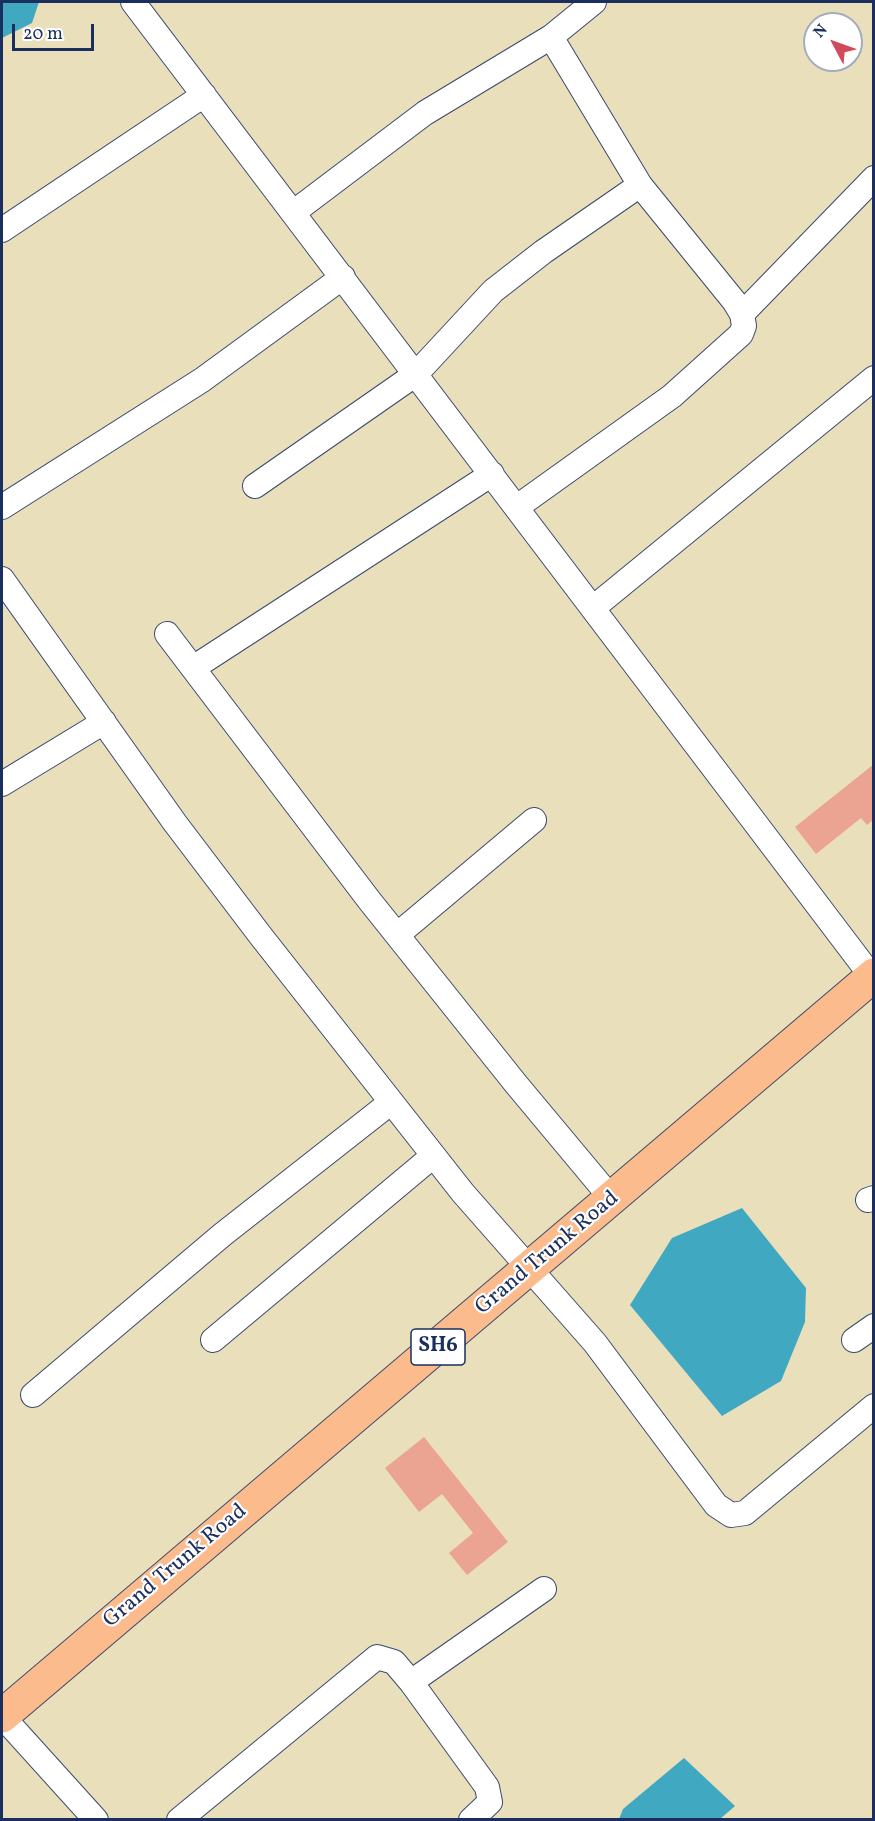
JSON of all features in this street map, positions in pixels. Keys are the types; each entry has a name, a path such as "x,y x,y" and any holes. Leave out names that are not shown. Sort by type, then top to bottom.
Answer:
{"main road":[{"name":"Grand Trunk Road","path":"2,1716 873,976"}],"street":[{"path":"133,2 873,976"},
{"path":"294,212 425,113 551,37 594,2"},
{"path":"517,507 644,417 737,341 744,326 742,314 715,275 639,185 551,37"},
{"path":"2,230 204,95"},
{"path":"742,314 873,178"},
{"path":"255,486 416,374 493,291 543,252 639,185"},
{"path":"2,507 202,380 343,277"},
{"path":"593,608 873,378"},
{"path":"193,668 492,474"},
{"path":"2,579 175,823 390,1103 595,1343 716,1505 731,1515 745,1513 753,1508 873,1406"},
{"path":"167,634 397,935 516,1084 612,1199"},
{"path":"2,784 104,722"},
{"path":"397,935 534,820"},
{"path":"33,1395 222,1235 390,1103"},
{"path":"213,1340 433,1156"},
{"path":"854,1340 873,1326"},
{"path":"411,1682 544,1589"},
{"path":"179,1820 377,1657 394,1662 488,1786 490,1802 471,1820"},
{"path":"2,1716 96,1820"}],"water":[{"path":"2,2 39,2 32,23 2,38"},
{"path":"742,1208 806,1288 805,1322 781,1381 722,1416 630,1305 672,1238"},
{"path":"684,1758 735,1806 720,1819 619,1819 623,1809"}],"building":[{"path":"874,764 874,819 867,825 861,818 816,854 795,827"},
{"path":"424,1437 508,1542 467,1575 449,1553 473,1533 442,1494 419,1512 385,1468"}]}
